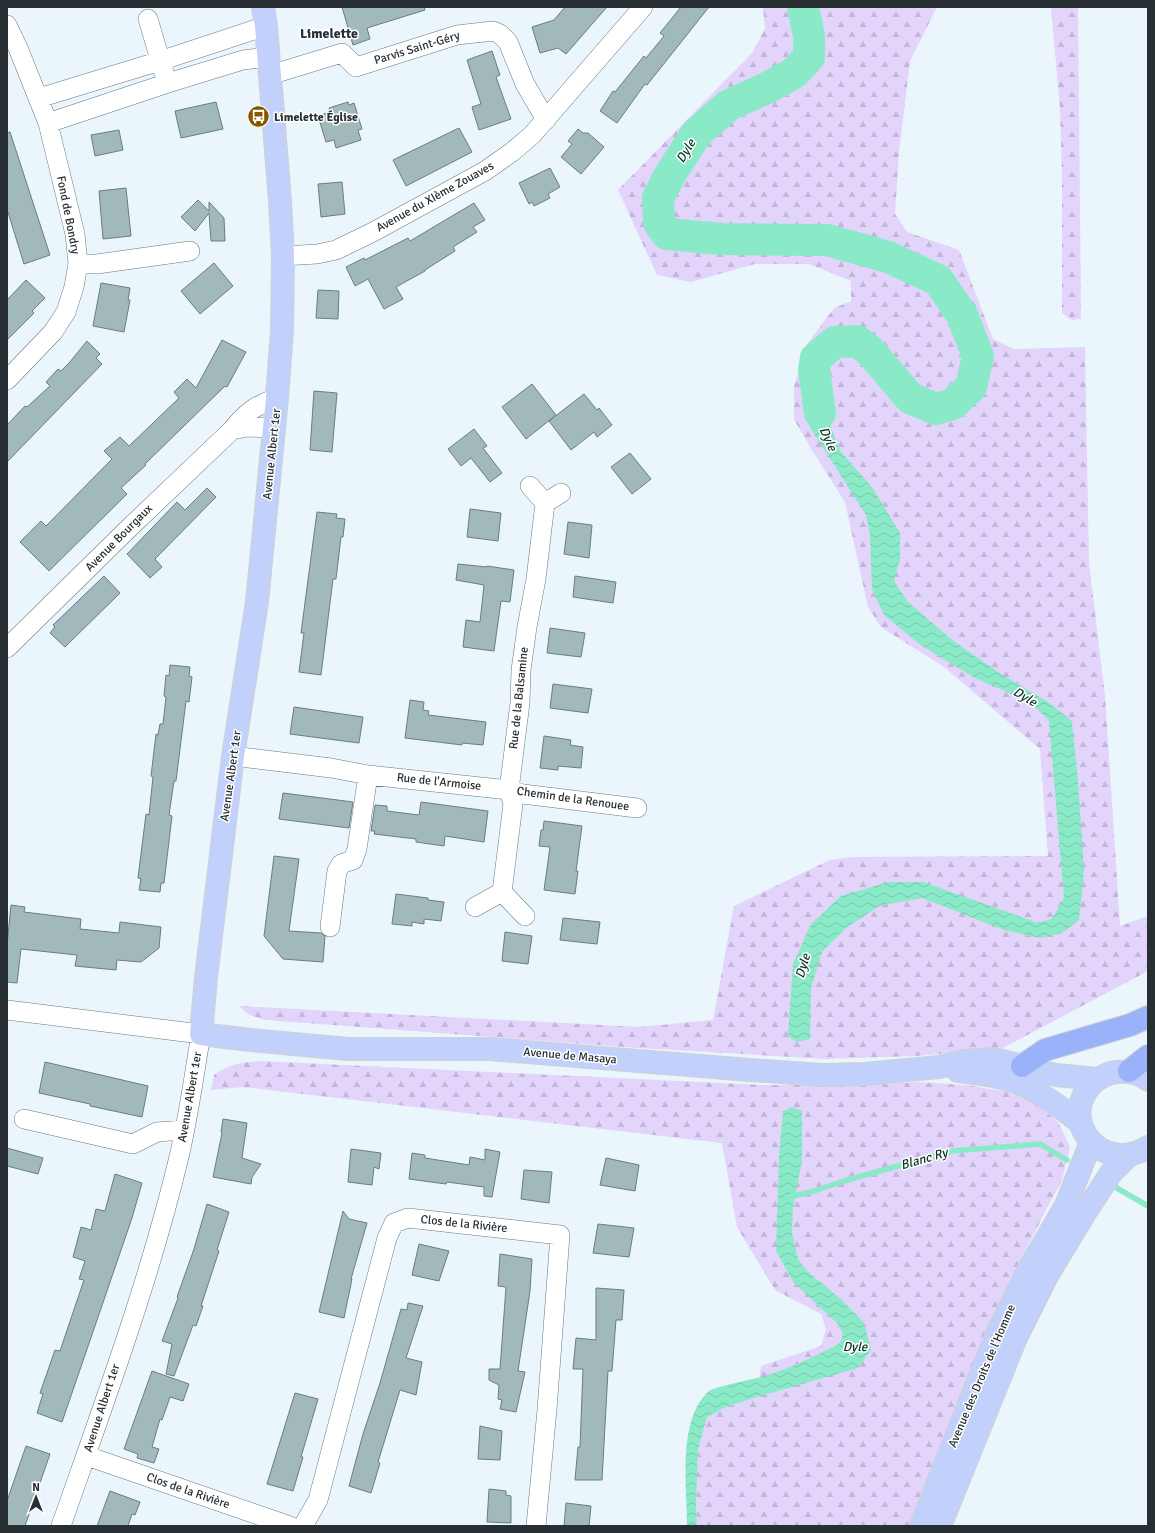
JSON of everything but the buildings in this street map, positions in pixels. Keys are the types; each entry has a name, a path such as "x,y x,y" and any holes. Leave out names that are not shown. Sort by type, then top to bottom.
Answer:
{"highway":[{"path":"1022,1066 1045,1050 1130,1026 1148,1017"},
{"path":"1138,1076 1148,1056"}],"main road":[{"name":"Avenue Albert 1er","path":"201,1034 207,969 233,756 257,602 278,398 282,330 283,256 265,17"},
{"name":"Avenue de Masaya","path":"201,1034 348,1049 490,1049 822,1075 864,1074 939,1067 965,1061 995,1059 1056,1075 1097,1080"},
{"name":"Avenue de Masaya","path":"939,1067 993,1076 1018,1083 1042,1096 1086,1132 1101,1151 1114,1155 1141,1154"},
{"path":"1097,1080 1112,1072 1138,1076"},
{"name":"Avenue des Droits de l'Homme","path":"921,1526 998,1331 1030,1267 1066,1205 1086,1132 1080,1111 1083,1099 1089,1088 1097,1080"},
{"name":"Avenue des Droits de l'Homme","path":"940,1526 1015,1340 1048,1274 1111,1173 1141,1154"}],"street":[{"name":"Avenue du XIème Zouaves","path":"283,256 317,254 336,250 373,232 485,171 522,144 546,120 643,7"},
{"path":"39,98 160,61 265,17"},
{"path":"148,19 168,83"},
{"name":"Fond de Bondry","path":"7,25 39,98 48,123 75,234 78,264 76,281 66,312 53,332 7,380"},
{"name":"Parvis Saint-Géry","path":"269,66 342,53 356,67 457,35 493,31 500,34 508,42 525,84 546,120"},
{"path":"48,123 243,60 269,66"},
{"path":"78,264 97,264 190,251"},
{"name":"Avenue Bourgaux","path":"7,648 128,529 232,430 242,417 262,403 278,398"},
{"path":"232,430 247,427 274,428"},
{"path":"530,486 545,504 561,493"},
{"name":"Rue de la Balsamine","path":"502,892 513,804 509,790 520,703 521,670 526,627 536,579 545,504"},
{"name":"Rue de l'Armoise","path":"233,756 331,768 368,775 509,790"},
{"path":"330,927 337,871 341,864 353,860 357,849 368,775"},
{"name":"Chemin de la Renouee","path":"509,790 522,794 637,808"},
{"path":"475,907 502,892 525,916"},
{"path":"7,1010 201,1034"},
{"name":"Avenue Albert 1er","path":"61,1526 86,1456 162,1224 179,1160 201,1034"},
{"path":"24,1119 133,1144 157,1132 184,1130"},
{"name":"Clos de la Rivière","path":"303,1526 318,1500 386,1238 394,1223 408,1218 560,1235 547,1410 536,1526"},
{"name":"Clos de la Rivière","path":"86,1456 290,1526"}],"green space":[{"path":"763,7 937,7 910,61 899,152 895,214 907,232 959,250 993,339 1014,349 1085,347 1089,563 1105,696 1120,926 1148,916 1148,971 1001,1049 915,1056 826,1059 639,1048 266,1020 245,1012 239,1006 639,1027 713,1020 734,906 830,860 853,857 1048,856 1040,749 944,667 881,627 868,607 845,502 794,419 794,386 808,343 834,308 851,301 851,281 809,264 755,264 691,282 657,275 618,190 752,53 765,29"},
{"path":"1051,7 1078,7 1081,319 1072,320 1062,313 1062,174 1060,109"},
{"path":"260,1061 763,1085 858,1085 919,1082 966,1085 1009,1092 1039,1106 1058,1122 1070,1147 1062,1180 1017,1267 986,1339 911,1526 697,1526 696,1505 698,1450 707,1417 726,1407 756,1397 761,1366 821,1346 826,1329 821,1314 775,1290 737,1227 722,1143 243,1087 211,1090 214,1075 225,1068 236,1064"}],"water":[{"path":"814,370 822,374 826,416 841,452 872,487 900,533 900,559 894,581 908,602 951,639 1004,676 1048,702 1072,721 1078,780 1084,871 1079,920 1062,933 1040,938 1004,930 922,898 879,906 846,928 822,952 811,988 810,1039 797,1042 788,1036 793,964 811,924 841,896 888,882 923,882 1038,923 1052,919 1064,898 1049,721 1030,702 975,678 922,646 884,615 872,589 870,535 866,515 811,429 802,400 806,372"},
{"name":"Dyle","path":"791,1107 802,1111 802,1161 793,1208 792,1233 798,1259 808,1272 841,1299 864,1323 871,1350 858,1368 726,1407 707,1417 698,1450 696,1505 697,1526 687,1526 686,1455 692,1419 699,1403 712,1389 765,1376 813,1357 840,1343 843,1334 838,1324 794,1283 776,1251 779,1156 783,1111"}],"waterway":[{"name":"Dyle","path":"803,7 809,36 809,57 794,73 767,88 729,105 697,133 671,173 658,198 659,223 667,234 722,239 827,240 888,257 938,280 962,315 978,356 971,387 953,404 936,409 910,398 870,351 857,341 835,342 816,358 814,370 820,413"},
{"name":"Blanc Ry","path":"789,1197 952,1151 1040,1144 1067,1160"},
{"name":"Blanc Ry","path":"1115,1187 1148,1206"}],"place":[{"name":"Limelette Église","path":"259,117"}],"district":[{"name":"Limelette","path":"329,33"}]}
